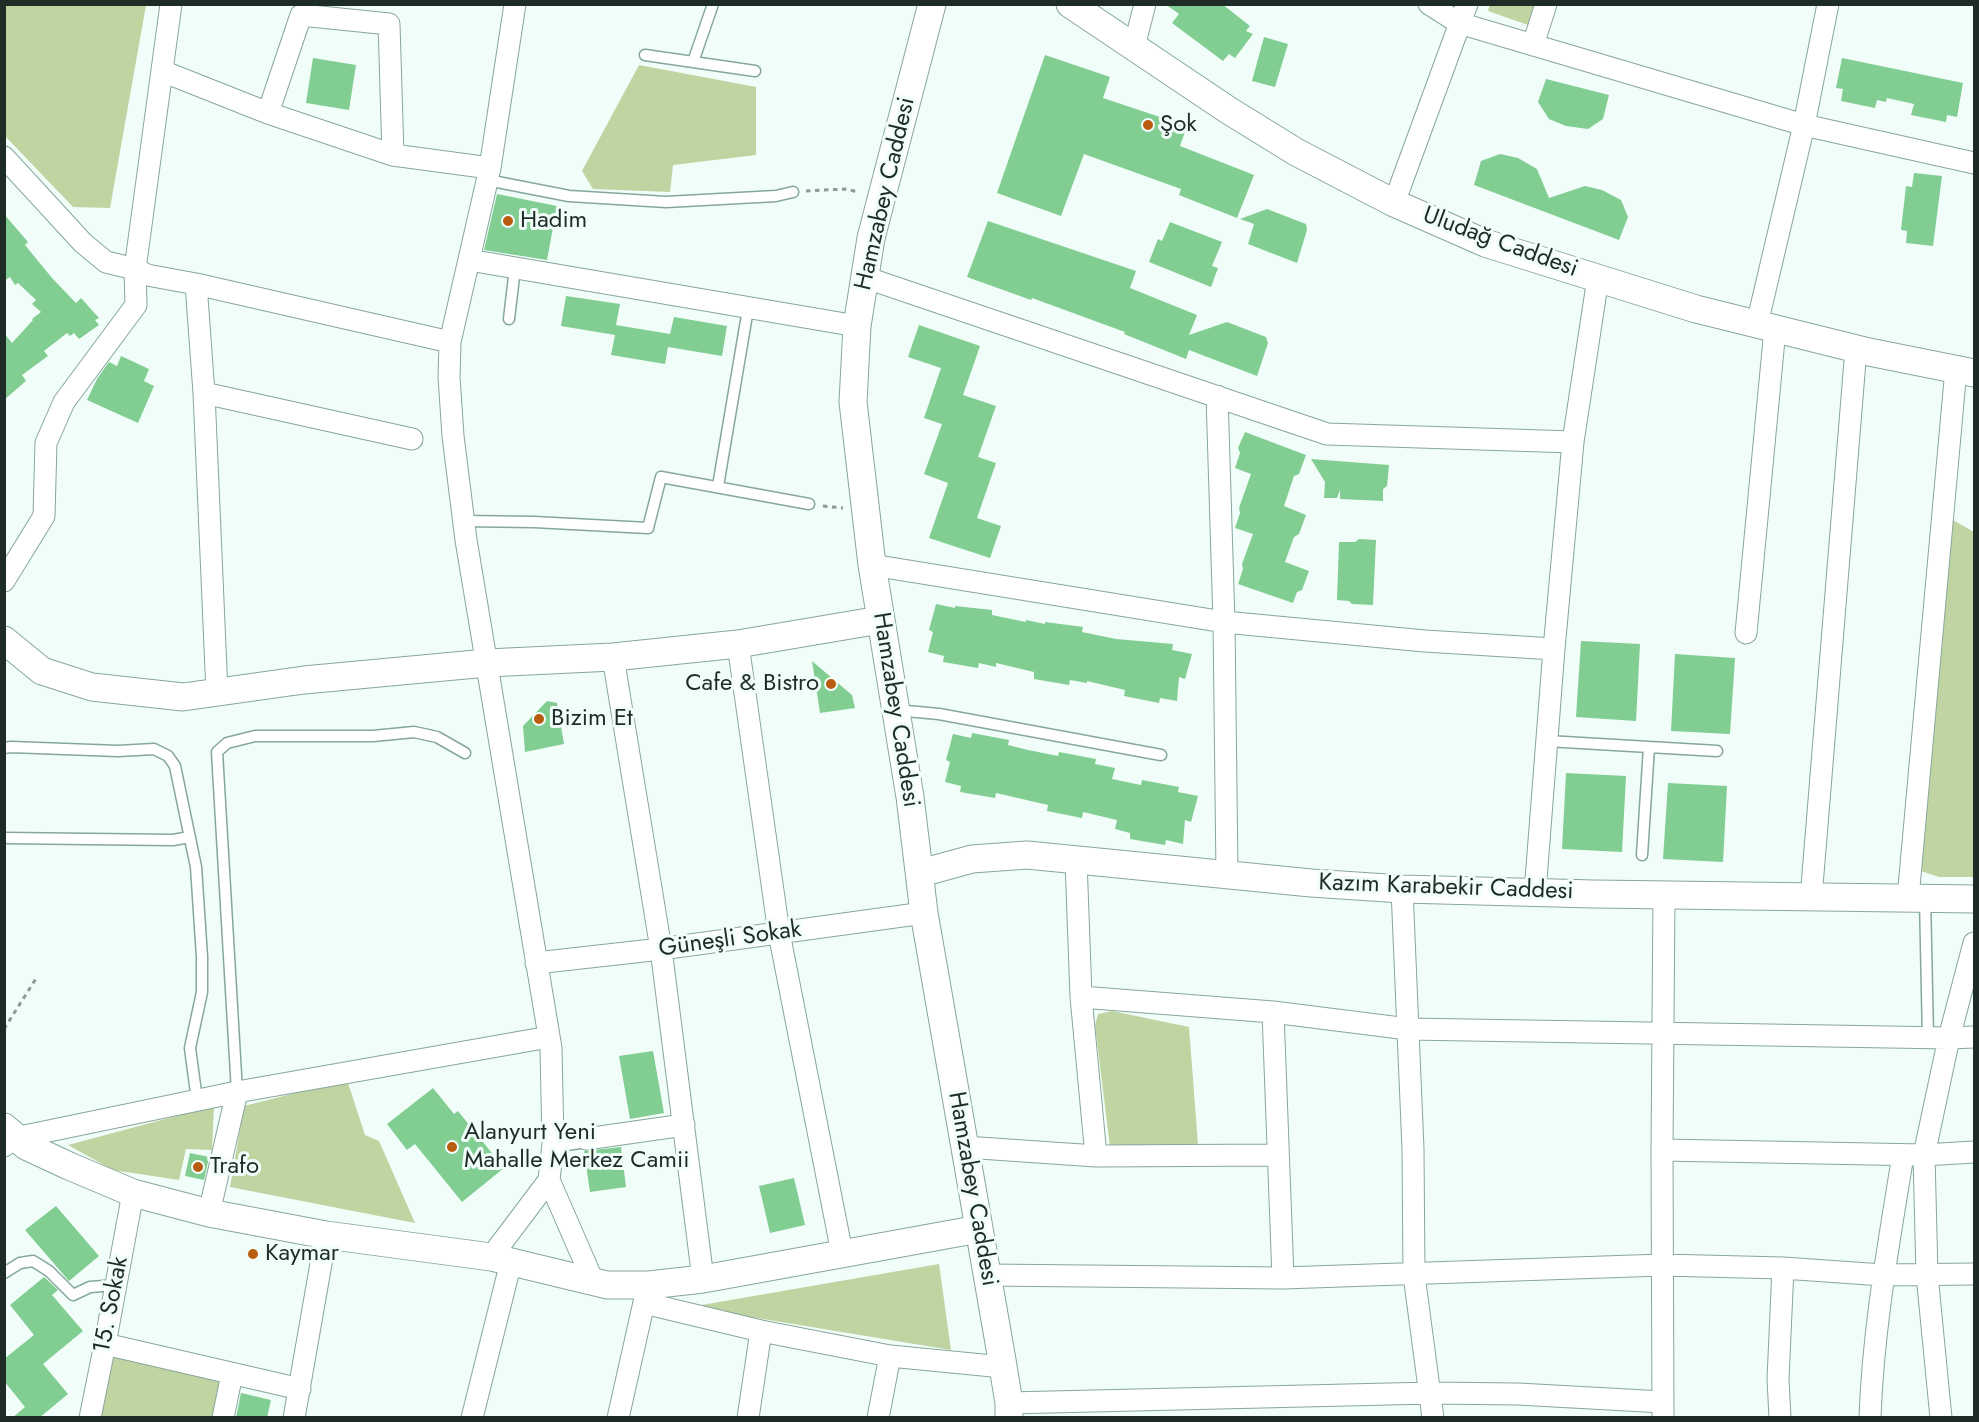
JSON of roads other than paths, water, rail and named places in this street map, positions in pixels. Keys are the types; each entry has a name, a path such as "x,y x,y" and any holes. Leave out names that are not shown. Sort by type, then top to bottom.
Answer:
{"street":[{"path":"4,580 45,516 46,443 64,402 136,305 135,269 171,4"},
{"path":"472,1418 501,1259 549,1180 553,1144 549,1037 464,521 450,388 450,342 488,174 515,4"},
{"name":"Hamzabey Caddesi","path":"932,4 871,238 857,326 853,402 872,565 921,873 924,913 1004,1367 1009,1410"},
{"name":"Uludağ Caddesi","path":"1070,4 1296,152 1394,203 1485,243 1696,309 1856,349 1965,371"},
{"path":"1134,47 1145,4"},
{"path":"1429,4 1463,14 1533,45 1804,125 1974,163"},
{"path":"1533,45 1546,4"},
{"path":"1746,633 1766,326 1828,4"},
{"path":"1394,203 1463,14"},
{"path":"268,112 301,15 389,24 393,155"},
{"path":"162,70 268,112 393,155 488,174"},
{"path":"4,157 83,243 106,262 135,269 147,275 450,342"},
{"path":"469,260 857,326"},
{"path":"864,277 1327,434 1573,442"},
{"path":"1536,892 1554,649 1573,442 1598,278"},
{"path":"196,284 204,393 217,693"},
{"path":"1811,898 1856,349"},
{"path":"1917,898 1965,371"},
{"path":"204,393 412,440"},
{"path":"1217,396 1224,622 1227,875"},
{"path":"872,565 1224,622 1425,641 1554,649"},
{"path":"4,640 42,671 92,687 183,697 304,680 487,663 613,657 738,644 880,620"},
{"path":"738,644 779,933 842,1253"},
{"path":"613,657 661,949 703,1280"},
{"name":"Kazım Karabekir Caddesi","path":"921,873 972,860 1026,855 1227,875 1402,889 1811,898 1974,899"},
{"path":"1076,860 1081,997 1096,1156"},
{"path":"1402,889 1413,1149 1414,1275 1431,1393 1432,1418"},
{"path":"1009,1410 1431,1393 1518,1394 1663,1410 1664,895"},
{"name":"Güneşli Sokak","path":"536,963 661,949 924,913"},
{"path":"1941,1418 1927,1275 1924,1155 1949,1038 1974,943"},
{"path":"1081,997 1273,1012 1408,1029 1974,1037"},
{"path":"1273,1012 1283,1278"},
{"path":"8,1137 237,1092 549,1037"},
{"path":"209,1214 237,1092"},
{"path":"553,1144 684,1125"},
{"path":"8,1137 133,1193 209,1214 326,1235 501,1259 646,1294 761,1331 890,1356 1004,1367"},
{"path":"964,1147 1096,1156 1278,1155"},
{"path":"1662,1150 1903,1155 1974,1152"},
{"path":"1870,1418 1883,1275 1903,1155"},
{"path":"549,1180 593,1281"},
{"name":"15. Sokak","path":"90,1418 133,1193"},
{"path":"646,1294 703,1280 979,1229"},
{"path":"294,1418 326,1235"},
{"path":"987,1275 1283,1278 1662,1265 1783,1268 1883,1275 1974,1274"},
{"path":"1780,1418 1778,1379 1783,1268"},
{"path":"618,1418 646,1294"},
{"path":"748,1418 761,1331"},
{"path":"105,1344 300,1389"},
{"path":"878,1418 890,1356"},
{"path":"223,1418 232,1374"}],"lane":[{"path":"693,62 713,4"},
{"path":"645,55 756,71"},
{"path":"488,174 569,196 666,202 776,196 793,192"},
{"path":"509,319 515,268"},
{"path":"718,486 748,309"},
{"path":"464,521 648,528 661,477 809,504"},
{"path":"895,710 939,714 1161,755"},
{"path":"237,1092 217,752 227,743 255,736 373,735 414,732 436,737 465,753"},
{"path":"1547,741 1717,751"},
{"path":"1642,855 1649,747"},
{"path":"4,748 118,751 154,748 172,760 178,772 196,867 202,992 190,1048 197,1100"},
{"path":"4,838 173,840 190,837"},
{"path":"1917,898 1928,1038"},
{"path":"4,1273 20,1263 33,1261 49,1270 73,1295 90,1287 117,1284"}],"place":[{"name":"Şok","path":"1148,125"},
{"name":"Hadim","path":"508,221"},
{"name":"Cafe & Bistro","path":"831,684"},
{"name":"Bizim Et","path":"539,719"},
{"name":"Alanyurt Yeni Mahalle Merkez Camii","path":"452,1147"},
{"name":"Trafo","path":"198,1167"},
{"name":"Kaymar","path":"253,1254"}]}
